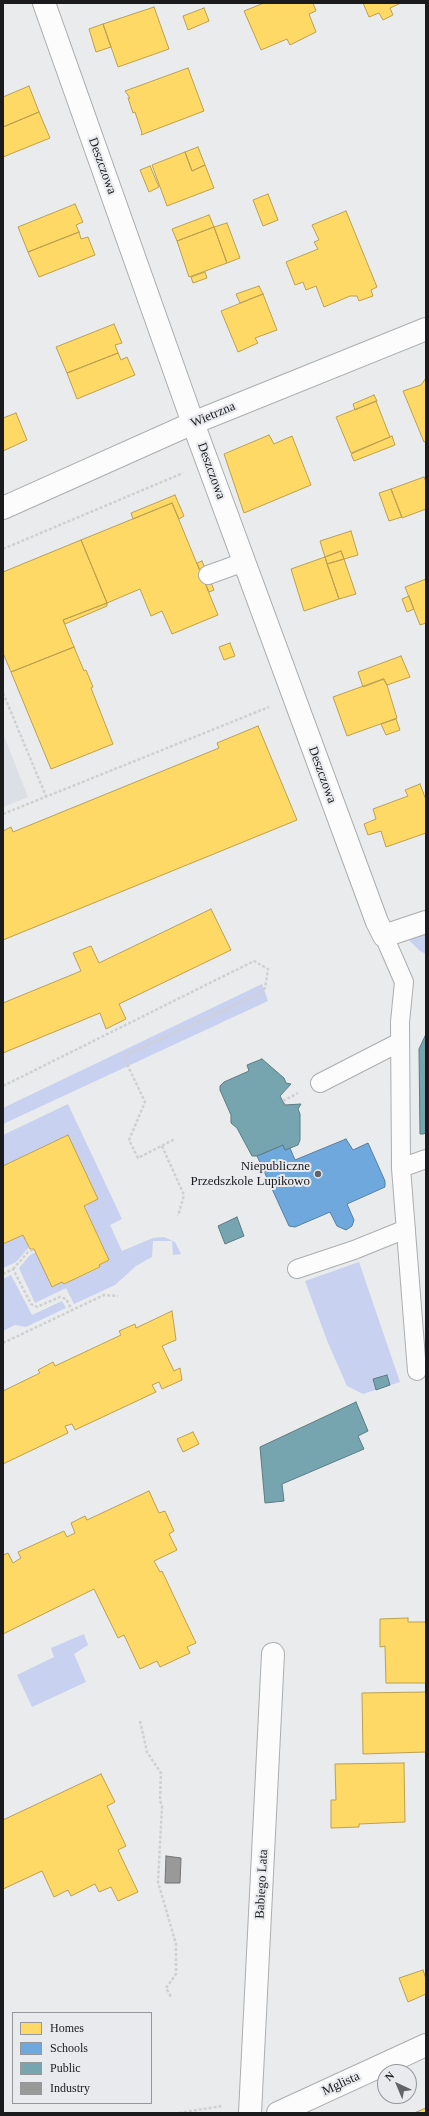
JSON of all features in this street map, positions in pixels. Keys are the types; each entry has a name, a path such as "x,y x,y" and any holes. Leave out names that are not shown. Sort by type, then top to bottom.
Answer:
{"street":[{"name":"Deszczowa","path":"44,3 193,423 293,697 384,936"},
{"name":"Wietrzna","path":"3,508 193,423 426,329"},
{"path":"384,936 426,922"},
{"name":"Babiego Lata","path":"250,2113 273,1654"},
{"name":"Mglista","path":"278,2113 426,2045"}],"lane":[{"path":"208,576 244,562"},
{"path":"384,936 404,982 400,1042 401,1168 416,1370"},
{"path":"320,1083 400,1042"},
{"path":"401,1168 426,1159"},
{"path":"297,1269 354,1250 406,1229"}],"path":[{"path":"3,693 46,796"},
{"path":"3,814 293,697"},
{"path":"3,1086 254,961 268,969 265,988 259,994 126,1055 128,1066 145,1102 129,1140 138,1158 175,1139"},
{"path":"283,1100 303,1090"},
{"path":"162,1146 184,1194 178,1216"},
{"path":"3,1274 13,1269 28,1252 34,1249"},
{"path":"13,1269 31,1304 37,1307 60,1297 66,1299 72,1310"},
{"path":"3,1343 104,1295 118,1296"},
{"path":"140,1721 147,1752 161,1773 160,1800 162,1806 158,1882 176,1944 176,1974 166,1988 171,1997"}],"shaded area":[{"path":"3,733 28,797 3,807"},
{"path":"426,933 426,954 420,951 409,940"},
{"path":"262,984 268,1001 3,1124 3,1108"},
{"path":"68,1104 122,1219 110,1225 122,1251 153,1238 164,1237 175,1242 181,1254 173,1255 172,1241 153,1241 152,1257 136,1266 115,1285 74,1304 66,1288 35,1303 19,1268 30,1255 36,1252 52,1287 62,1282 64,1284 100,1268 99,1265 109,1260 84,1206 98,1199 68,1135 3,1166 3,1135"},
{"path":"23,1235 29,1247 16,1262 3,1268 3,1244"},
{"path":"359,1262 400,1382 363,1394 347,1386 328,1343 305,1281"},
{"path":"11,1275 32,1315 62,1301 66,1308 26,1327 15,1325 3,1331 3,1279"},
{"path":"84,1634 88,1645 74,1654 86,1682 32,1707 17,1675 54,1657 51,1648"}],"building: Homes":[{"path":"264,3 313,3 316,11 309,14 316,32 290,45 287,39 261,50 244,11"},
{"path":"363,3 401,3 390,8 393,15 383,20 379,13 369,17"},
{"path":"154,7 169,49 118,67 103,24"},
{"path":"204,8 209,21 188,30 183,16"},
{"path":"103,24 111,47 96,52 89,29"},
{"path":"188,68 204,111 141,135 142,133 135,112 133,113 128,98 130,98 125,91"},
{"path":"29,86 39,112 3,127 3,97"},
{"path":"39,112 50,138 3,157 3,127"},
{"path":"198,147 205,165 192,171 185,152"},
{"path":"185,152 192,171 205,165 214,188 167,206 152,165"},
{"path":"150,166 159,187 149,192 140,170"},
{"path":"268,194 278,220 263,226 253,200"},
{"path":"75,204 83,222 76,225 79,232 28,252 18,227"},
{"path":"346,211 377,287 371,290 373,296 359,301 357,296 350,296 324,307 316,286 306,290 303,282 295,285 286,262 318,249 314,242 319,240 312,225"},
{"path":"209,215 214,227 177,241 172,229"},
{"path":"227,223 240,258 227,263 214,227"},
{"path":"214,227 227,263 189,277 177,241"},
{"path":"79,232 81,239 88,237 95,255 39,277 28,252"},
{"path":"205,272 207,278 193,283 191,277"},
{"path":"259,286 263,294 240,303 236,294"},
{"path":"263,294 277,330 255,338 258,343 238,352 221,311"},
{"path":"114,324 122,343 115,345 118,353 67,373 56,347"},
{"path":"118,353 121,360 127,357 135,375 77,399 67,373"},
{"path":"426,378 426,441 424,442 403,391 421,385"},
{"path":"374,395 377,401 355,410 353,404"},
{"path":"376,401 390,437 351,453 336,417"},
{"path":"16,413 27,440 3,451 3,418"},
{"path":"269,435 274,444 292,436 311,485 244,513 224,454"},
{"path":"392,436 395,445 354,461 351,454"},
{"path":"424,477 426,482 426,509 402,518 391,489"},
{"path":"391,489 402,517 389,521 379,493"},
{"path":"175,495 184,516 179,519 172,503 133,519 131,513"},
{"path":"172,503 218,615 172,634 162,611 151,616 140,589 107,603 81,540"},
{"path":"351,531 358,555 344,559 341,551 325,557 320,541"},
{"path":"81,540 107,603 63,620 74,647 11,672 3,653 3,572"},
{"path":"341,551 344,559 327,564 325,557"},
{"path":"325,557 339,599 304,611 291,569"},
{"path":"344,559 356,594 339,599 327,564"},
{"path":"202,561 214,590 209,592 197,563"},
{"path":"426,579 426,623 420,625 405,587"},
{"path":"409,596 414,609 407,612 402,599"},
{"path":"107,603 107,606 65,624 63,620"},
{"path":"230,643 235,656 224,660 219,647"},
{"path":"74,647 84,671 86,670 93,687 91,688 113,744 51,769 11,672"},
{"path":"401,656 410,677 387,685 384,679 363,687 358,672"},
{"path":"383,679 387,685 397,718 347,736 333,697"},
{"path":"396,719 400,730 386,735 381,724"},
{"path":"258,726 297,820 3,940 3,831 11,827 13,832 219,748 217,743"},
{"path":"420,784 426,800 426,833 386,847 381,831 368,835 364,824 376,819 373,809 408,796 405,790"},
{"path":"211,909 231,950 119,1004 126,1019 106,1029 100,1013 3,1053 3,1003 81,971 73,953 91,946 99,963"},
{"path":"68,1135 98,1199 84,1206 109,1260 99,1265 100,1267 64,1284 62,1282 52,1287 34,1249 30,1249 23,1235 3,1244 3,1166"},
{"path":"172,1311 176,1340 162,1346 174,1371 180,1368 182,1380 162,1389 159,1382 152,1385 156,1392 75,1430 72,1424 65,1426 68,1433 3,1464 3,1391 40,1373 38,1370 53,1362 55,1366 121,1335 119,1331 135,1324 136,1328"},
{"path":"193,1432 199,1444 183,1452 177,1439"},
{"path":"149,1491 159,1513 165,1511 174,1531 169,1534 177,1550 154,1561 160,1572 162,1571 196,1643 187,1647 190,1653 160,1667 157,1661 140,1669 124,1635 118,1638 94,1589 3,1634 3,1555 8,1553 13,1563 21,1558 18,1552 64,1531 67,1537 75,1533 71,1523 85,1516 87,1520"},
{"path":"408,1618 408,1622 426,1622 426,1683 386,1683 385,1646 380,1647 380,1619"},
{"path":"426,1692 426,1752 363,1754 362,1693"},
{"path":"404,1763 405,1822 359,1824 359,1827 331,1828 331,1800 336,1800 335,1764"},
{"path":"101,1774 115,1802 107,1806 126,1846 118,1850 138,1892 118,1901 111,1887 99,1892 95,1884 71,1896 68,1890 54,1897 42,1871 3,1889 3,1820"},
{"path":"423,1970 426,1979 426,1994 408,2002 399,1978"},
{"path":"426,2108 426,2113 414,2113"}],"building: Schools":[{"path":"346,1139 353,1150 368,1143 385,1181 385,1187 347,1204 354,1220 352,1226 346,1230 337,1226 330,1212 295,1227 289,1226 257,1156 283,1145 285,1150 290,1148 295,1160"}],"building: Public":[{"path":"426,1034 426,1133 420,1134 419,1049"},
{"path":"262,1059 284,1078 286,1083 291,1084 280,1096 285,1105 301,1104 298,1109 300,1114 300,1140 298,1145 285,1150 283,1145 257,1156 252,1156 237,1128 231,1123 231,1115 220,1090 220,1086 224,1082 249,1071 247,1065"},
{"path":"237,1217 244,1236 225,1244 218,1226"},
{"path":"387,1375 390,1385 376,1390 373,1379"},
{"path":"356,1402 368,1431 358,1436 364,1449 282,1484 284,1501 265,1503 260,1447"}],"building: Industry":[{"path":"166,1856 181,1858 180,1883 165,1883"}],"place":[{"name":"Niepubliczne Przedszkole Lupikowo","path":"318,1174"}]}
